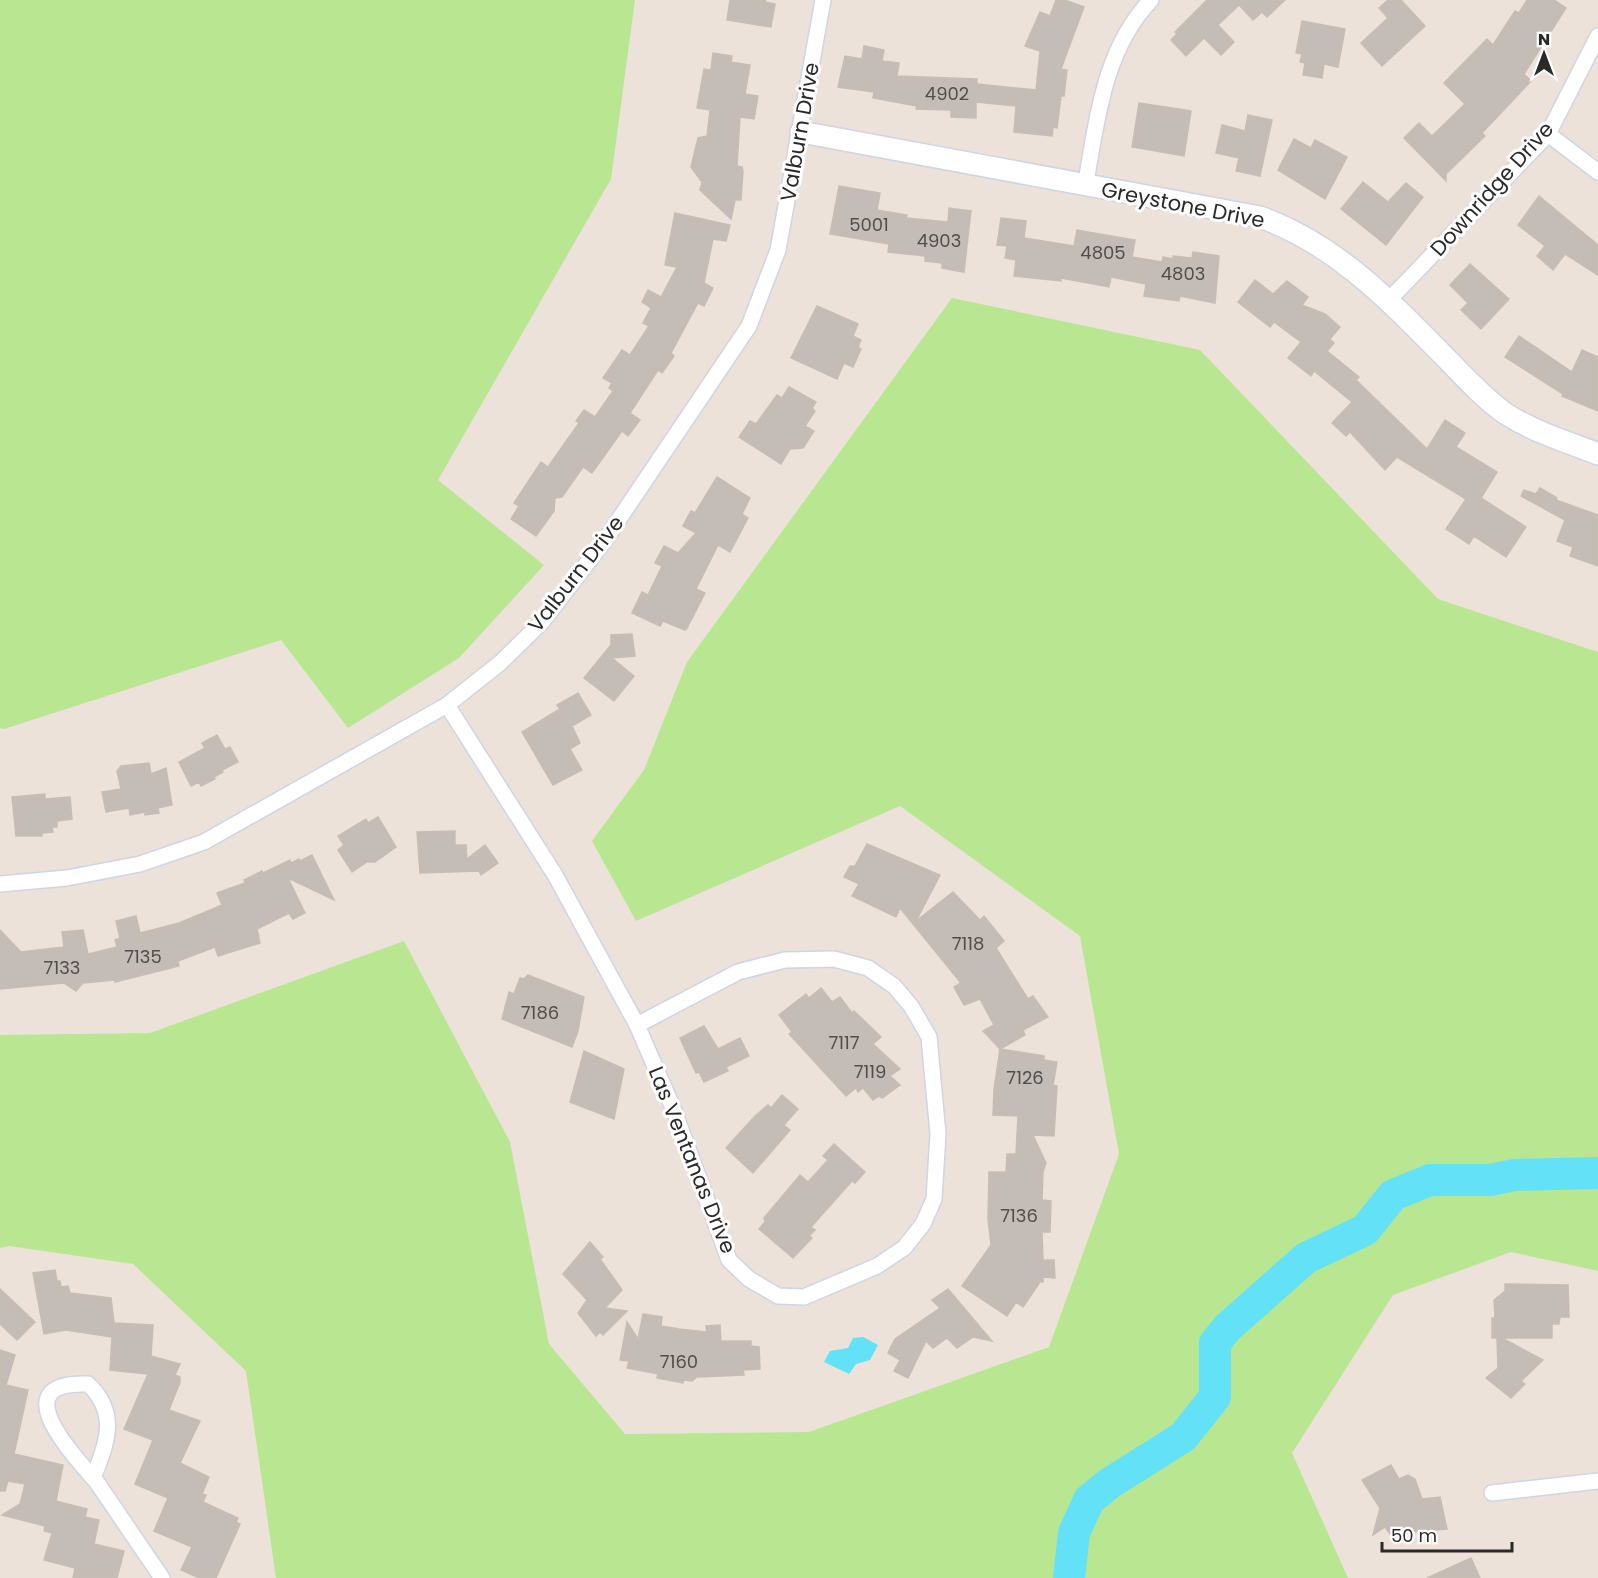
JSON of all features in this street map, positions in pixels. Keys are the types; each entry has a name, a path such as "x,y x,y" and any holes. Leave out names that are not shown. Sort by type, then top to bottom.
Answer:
{"street":[{"name":"Valburn Drive","path":"0,884 67,878 140,864 204,842 447,705 500,663 542,622 605,540 749,326 778,250 823,0"},
{"path":"1085,187 1108,74 1128,30 1151,0"},
{"name":"Downridge Drive","path":"1389,300 1548,134 1598,36"},
{"name":"Greystone Drive","path":"801,132 1085,187 1260,217 1292,229 1324,247 1389,300 1477,389 1507,414 1598,454"},
{"path":"1548,134 1598,172"},
{"name":"Las Ventanas Drive","path":"447,705 555,875 637,1025 673,1108 729,1260 749,1279 778,1296 804,1297 877,1266 903,1248 923,1224 934,1199 938,1134 929,1036 911,1006 894,986 867,968 834,959 785,960 738,972 637,1025"},
{"path":"93,1478 108,1433 107,1412 98,1394 88,1384 71,1383 55,1388 47,1398 46,1413 55,1431 93,1478 162,1578"},
{"path":"1492,1493 1598,1481"}],"green space":[{"path":"0,0 635,0 611,179 438,480 544,565 459,658 348,728 281,640 4,729 0,728"},
{"path":"952,298 1200,350 1438,599 1598,652 1598,1271 1511,1252 1393,1295 1292,1453 1348,1578 276,1578 246,1371 133,1264 9,1246 0,1248 0,1035 150,1033 404,941 510,1142 549,1344 625,1434 809,1432 1049,1347 1119,1154 1080,936 900,806 636,921 592,841 644,770 687,662"}],"water":[{"path":"863,1337 878,1345 870,1360 856,1364 849,1374 824,1362 830,1351 848,1348 853,1338"}],"building":[{"path":"730,0 766,0 765,2 775,4 771,27 727,20"},
{"path":"1056,0 1065,0 1084,7 1061,69 1067,70 1064,96 1061,96 1057,128 1053,127 1052,136 1014,132 1016,106 976,102 976,118 951,117 951,110 916,109 917,106 873,98 874,92 838,87 845,56 862,59 864,46 884,50 882,61 899,63 897,76 977,79 977,84 1036,90 1040,51 1025,46 1040,12 1050,16"},
{"path":"1207,0 1285,0 1267,17 1262,12 1253,20 1239,5 1218,25 1234,42 1221,55 1204,38 1186,56 1171,40 1177,34 1175,32"},
{"path":"1388,0 1401,0 1425,26 1382,66 1361,43 1388,18 1379,8"},
{"path":"1527,0 1554,0 1566,8 1524,74 1531,81 1482,133 1485,136 1446,174 1446,181 1404,138 1419,123 1432,136 1465,104 1444,83 1487,39 1493,45 1515,11 1519,13"},
{"path":"1302,21 1345,29 1338,67 1324,64 1322,78 1303,75 1305,63 1300,62 1302,54 1296,53"},
{"path":"713,53 732,56 731,62 750,65 745,94 758,96 754,119 740,117 737,166 742,167 743,171 741,200 735,200 731,219 700,190 702,182 691,167 698,138 707,136 710,110 697,108 704,69 711,70"},
{"path":"1139,103 1191,111 1184,156 1132,147"},
{"path":"1248,115 1272,120 1260,176 1236,171 1239,158 1216,153 1222,125 1245,131"},
{"path":"1294,139 1311,148 1315,140 1347,157 1325,199 1278,170"},
{"path":"1363,182 1388,202 1406,183 1423,197 1386,245 1341,209"},
{"path":"839,186 880,193 877,210 907,215 906,218 948,222 949,208 971,211 964,272 942,268 942,263 925,261 925,256 888,252 889,244 830,234"},
{"path":"1539,196 1598,245 1598,275 1565,254 1553,270 1537,256 1545,246 1518,225"},
{"path":"675,213 730,225 726,241 713,239 704,283 713,288 704,306 698,303 671,353 674,356 662,373 658,370 630,413 640,420 628,436 622,431 592,473 583,467 562,497 555,498 554,511 536,536 511,519 519,506 514,503 541,462 548,467 579,423 576,421 584,410 595,417 613,391 609,388 612,383 603,378 622,350 630,355 649,326 643,323 651,308 642,302 648,290 661,297 677,267 665,265"},
{"path":"1001,218 1026,221 1024,238 1074,246 1077,230 1135,240 1132,257 1162,262 1163,257 1192,258 1193,252 1219,256 1215,303 1180,296 1179,301 1144,296 1146,284 1111,277 1109,287 1061,278 1061,281 1014,276 1016,260 1005,258 1007,246 997,245"},
{"path":"1470,264 1509,299 1481,329 1461,310 1468,303 1450,285"},
{"path":"1255,280 1273,294 1287,281 1308,297 1302,305 1325,314 1340,327 1330,339 1334,343 1327,351 1359,377 1356,380 1427,449 1445,420 1465,433 1456,447 1497,472 1481,498 1526,527 1506,557 1474,536 1469,544 1446,529 1466,499 1397,457 1385,470 1350,432 1346,436 1332,423 1352,402 1314,371 1311,376 1288,358 1301,342 1274,322 1270,327 1238,302"},
{"path":"817,306 858,324 853,336 861,340 858,347 861,349 853,367 844,363 837,379 791,358"},
{"path":"1519,336 1572,372 1582,350 1598,357 1598,411 1562,396 1563,394 1505,357"},
{"path":"789,387 816,402 812,408 815,411 805,426 814,431 803,448 790,449 781,464 739,437 750,421 756,424 777,395 782,398"},
{"path":"717,477 750,498 742,514 748,518 730,552 718,545 696,589 705,593 687,628 685,630 663,621 660,626 632,613 642,592 648,595 662,566 655,563 664,546 678,553 696,533 683,526 691,511 695,513"},
{"path":"1540,488 1557,498 1556,500 1598,515 1598,566 1570,556 1573,547 1557,541 1565,520 1521,496 1524,490 1536,494"},
{"path":"632,634 635,656 612,658 634,676 614,701 584,678 611,645 611,635"},
{"path":"578,693 591,715 572,726 580,743 570,749 582,770 553,785 522,732 560,709 557,705"},
{"path":"217,735 225,749 230,747 238,762 222,770 223,772 214,777 215,779 201,786 199,782 191,786 179,762 205,748 202,743"},
{"path":"149,763 151,774 166,768 172,805 158,808 159,813 145,815 145,812 130,815 129,808 106,812 102,792 121,789 117,771 121,766"},
{"path":"45,794 45,799 70,797 72,819 57,821 57,827 52,827 53,832 42,833 42,836 16,836 12,797"},
{"path":"378,817 396,847 375,862 367,862 352,872 338,850 344,845 338,836 366,819 368,823"},
{"path":"455,831 455,845 466,845 467,859 485,845 498,863 481,875 479,871 420,873 417,832"},
{"path":"867,844 940,875 916,921 953,892 980,920 984,916 1004,941 996,948 1028,999 1033,996 1048,1017 1023,1030 1025,1035 1000,1049 983,1031 994,1025 980,999 964,1005 954,987 961,983 900,908 896,917 852,896 859,884 844,877 850,866 855,866"},
{"path":"312,855 334,900 288,878 305,913 293,919 289,913 257,929 260,943 218,956 215,947 178,961 179,966 115,982 115,980 83,983 76,991 64,983 0,989 0,930 21,952 64,947 62,932 83,930 88,954 117,947 115,940 120,938 116,921 136,916 140,933 179,923 222,905 217,893 245,883 244,880 262,871 263,873 290,860 291,863 299,859 300,861"},
{"path":"528,975 584,997 578,1031 572,1047 502,1019 509,992 514,994 520,978 524,979"},
{"path":"821,988 832,1002 840,997 852,1013 854,1011 881,1037 873,1044 900,1069 890,1076 900,1085 882,1098 879,1096 873,1100 863,1088 858,1092 856,1088 846,1096 789,1034 792,1032 779,1015 806,994 809,998"},
{"path":"704,1026 718,1049 740,1038 749,1056 726,1067 728,1071 704,1082 699,1072 696,1073 680,1038"},
{"path":"1000,1049 1044,1056 1044,1060 1057,1062 1053,1085 1057,1086 1054,1136 1033,1135 1046,1163 1043,1172 1042,1200 1051,1201 1050,1232 1042,1232 1043,1260 1054,1260 1055,1278 1043,1277 1043,1282 1040,1282 1023,1307 1016,1302 1007,1316 962,1286 991,1245 988,1219 989,1172 1006,1172 1007,1154 1016,1154 1018,1116 993,1115"},
{"path":"584,1051 624,1069 614,1119 570,1102"},
{"path":"782,1095 798,1109 784,1125 790,1130 753,1173 726,1148 755,1116 768,1105 771,1108"},
{"path":"834,1144 865,1172 855,1183 852,1181 811,1227 815,1230 809,1236 812,1238 793,1258 759,1229 765,1222 764,1218 800,1175 808,1182 828,1160 823,1156"},
{"path":"590,1242 603,1257 600,1259 622,1290 605,1308 627,1311 603,1335 600,1332 596,1336 578,1313 587,1300 563,1274"},
{"path":"55,1270 57,1281 60,1281 61,1287 68,1286 70,1293 111,1298 114,1323 153,1325 151,1356 180,1364 175,1375 180,1377 180,1382 169,1410 200,1421 180,1463 209,1477 202,1494 206,1495 203,1502 238,1518 236,1522 240,1524 216,1578 199,1578 181,1570 192,1547 154,1531 168,1498 135,1484 153,1440 124,1429 148,1374 110,1370 112,1337 66,1330 44,1334 33,1273"},
{"path":"1505,1284 1568,1285 1569,1317 1560,1317 1559,1324 1552,1324 1552,1338 1502,1338 1543,1360 1521,1381 1525,1384 1511,1398 1486,1378 1498,1368 1497,1338 1492,1338 1492,1318 1495,1318 1494,1300 1505,1291"},
{"path":"0,1289 35,1322 17,1340 0,1324"},
{"path":"948,1289 992,1341 973,1337 957,1348 947,1338 933,1348 926,1341 908,1378 894,1371 900,1360 888,1353 895,1339 940,1308 932,1300"},
{"path":"643,1314 662,1317 661,1326 679,1329 707,1332 706,1326 720,1325 721,1341 751,1341 751,1346 759,1347 760,1369 743,1370 744,1375 697,1377 692,1381 684,1380 683,1383 657,1378 658,1374 627,1368 629,1361 620,1360 627,1322 638,1339"},
{"path":"0,1350 15,1355 6,1385 28,1390 14,1454 63,1465 56,1501 87,1509 85,1517 99,1520 94,1544 124,1551 117,1578 73,1578 75,1568 44,1560 52,1533 44,1531 45,1526 2,1515 20,1504 25,1484 8,1481 5,1491 0,1491"},
{"path":"1391,1465 1399,1479 1408,1475 1415,1479 1422,1499 1440,1497 1447,1529 1390,1534 1385,1527 1373,1535 1380,1508 1362,1480"},
{"path":"1471,1558 1480,1578 1427,1578"}],"waterway":[{"path":"1069,1578 1074,1533 1089,1500 1110,1483 1183,1437 1215,1397 1215,1343 1227,1328 1306,1258 1365,1230 1393,1195 1430,1180 1490,1180 1515,1175 1598,1173"}]}
